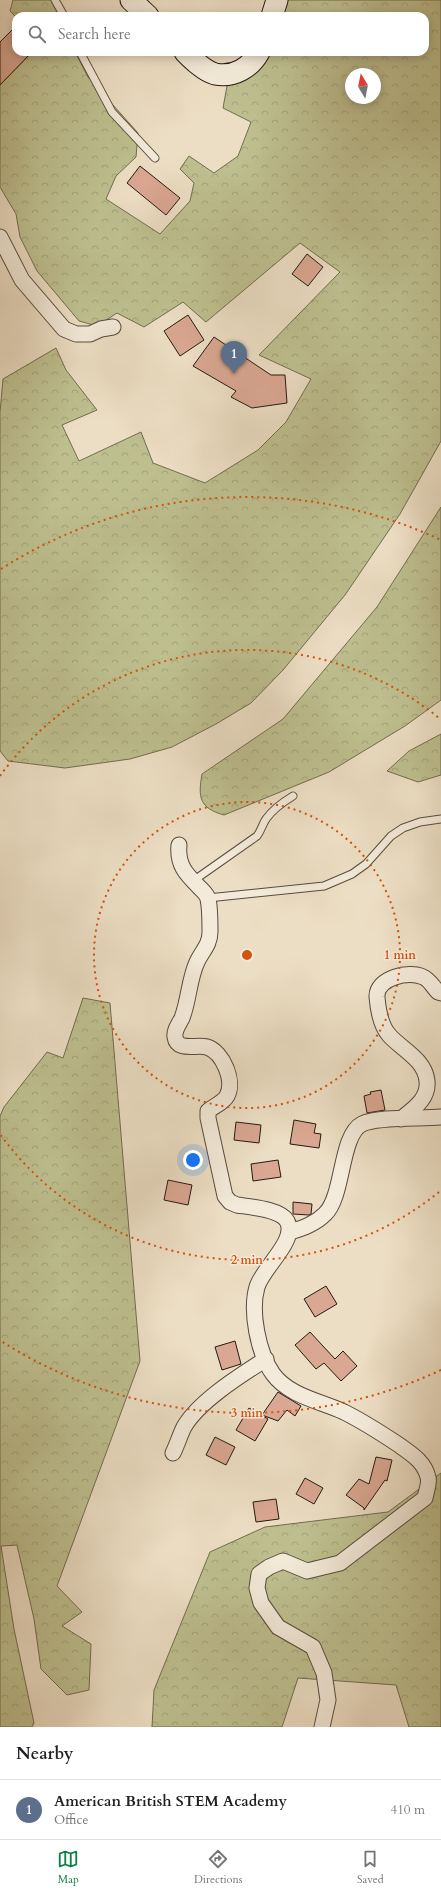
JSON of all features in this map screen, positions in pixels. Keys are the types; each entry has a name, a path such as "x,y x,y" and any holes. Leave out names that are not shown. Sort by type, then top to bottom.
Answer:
{"main road":[{"path":"131,0 144,12"},
{"path":"273,12 277,0"},
{"path":"189,56 195,62 216,74 236,72 245,69 254,61 257,56"}],"street":[{"path":"0,237 22,280 64,329 76,334 90,334 101,329 113,327"},
{"path":"179,846 178,857 182,868 208,898 209,942 196,964 189,994 175,1032 175,1039 178,1044 184,1047 208,1047 221,1058 226,1067 229,1086 228,1094 223,1101 208,1111 208,1118 225,1196 230,1202 237,1205 278,1213 287,1221 290,1232 285,1245 269,1264 257,1286 253,1310 257,1333 266,1359 273,1373 282,1383 296,1392 344,1412 373,1427 419,1459 429,1478 425,1498 340,1563 307,1571 283,1561 269,1567 260,1574 256,1588 261,1603 278,1627 313,1647 324,1673 328,1700 322,1727"},
{"path":"401,1119 418,1105 426,1094 427,1081 423,1067 388,1034 382,1024 377,997 378,988 385,981 398,976 412,974 424,977 438,992 441,993"},
{"path":"290,1232 312,1224 326,1213 335,1195 352,1132 362,1124 379,1120 441,1117"},
{"path":"173,1453 184,1426 202,1406 232,1380 266,1359"}],"lane":[{"path":"55,0 62,12"},
{"path":"82,56 112,112 155,158"},
{"path":"193,880 257,836 263,829 265,820 277,806 293,796"},
{"path":"208,898 324,886 352,874 366,864 391,836 403,828 420,822 441,820"}],"green space":[{"path":"13,0 54,0 58,12 12,13 10,11"},
{"path":"288,0 441,0 441,441 400,514 345,595 283,670 251,703 216,724 172,747 130,759 65,768 8,761 0,751 0,412 3,379 56,348 66,370 97,410 62,425 79,461 141,432 153,463 205,483 258,450 286,422 311,379 259,355 340,272 300,243 206,322 183,302 144,327 117,313 97,326 79,321 37,271 20,237 16,214 0,187 0,85 28,56 77,56 88,77 138,133 136,157 116,176 106,199 160,234 190,201 194,183 180,169 189,156 214,173 238,156 251,122 223,108 227,86 266,61 268,56 429,56 429,12 284,12"},
{"path":"441,507 441,700 405,726 329,772 224,815 209,809 202,800 201,795 200,789 202,774 283,719 377,607"},
{"path":"441,734 441,775 418,782 387,771 409,751"},
{"path":"83,998 110,1003 140,1361 57,1586 82,1612 62,1626 91,1644 89,1690 67,1695 41,1669 34,1619 17,1545 1,1546 14,1629 34,1723 32,1727 0,1727 0,1116 4,1107 47,1052 63,1058"},
{"path":"441,1473 441,1727 409,1727 396,1685 298,1678 282,1727 152,1727 154,1690 210,1552 265,1527 388,1512"}],"building":[{"path":"12,30 12,56 28,56 0,85 0,42"},
{"path":"140,166 180,198 166,215 127,183"},
{"path":"307,254 323,267 308,286 292,274"},
{"path":"188,315 204,340 180,356 164,331"},
{"path":"214,337 271,375 285,375 287,403 252,408 231,397 236,391 193,366"},
{"path":"381,1090 385,1110 367,1113 364,1096 371,1094 370,1092"},
{"path":"294,1120 316,1124 314,1133 321,1134 319,1148 290,1144"},
{"path":"236,1122 261,1125 259,1143 234,1140"},
{"path":"278,1160 281,1177 253,1181 251,1164"},
{"path":"168,1180 192,1185 188,1205 164,1200"},
{"path":"293,1202 312,1204 311,1214 293,1214"},
{"path":"326,1286 337,1304 315,1317 304,1299"},
{"path":"310,1332 335,1359 343,1351 357,1366 341,1381 324,1363 316,1369 295,1345"},
{"path":"235,1341 241,1364 222,1370 215,1347"},
{"path":"278,1392 301,1406 295,1416 287,1410 278,1421 262,1415"},
{"path":"249,1408 268,1419 255,1441 236,1430"},
{"path":"215,1437 235,1447 226,1465 206,1455"},
{"path":"376,1457 392,1460 387,1481 385,1480 364,1510 364,1508 346,1495 359,1479 369,1484"},
{"path":"305,1478 323,1488 314,1504 296,1494"},
{"path":"276,1499 279,1519 256,1522 253,1502"}],"place":[{"name":"American British STEM Academy","path":"234,374"}]}
